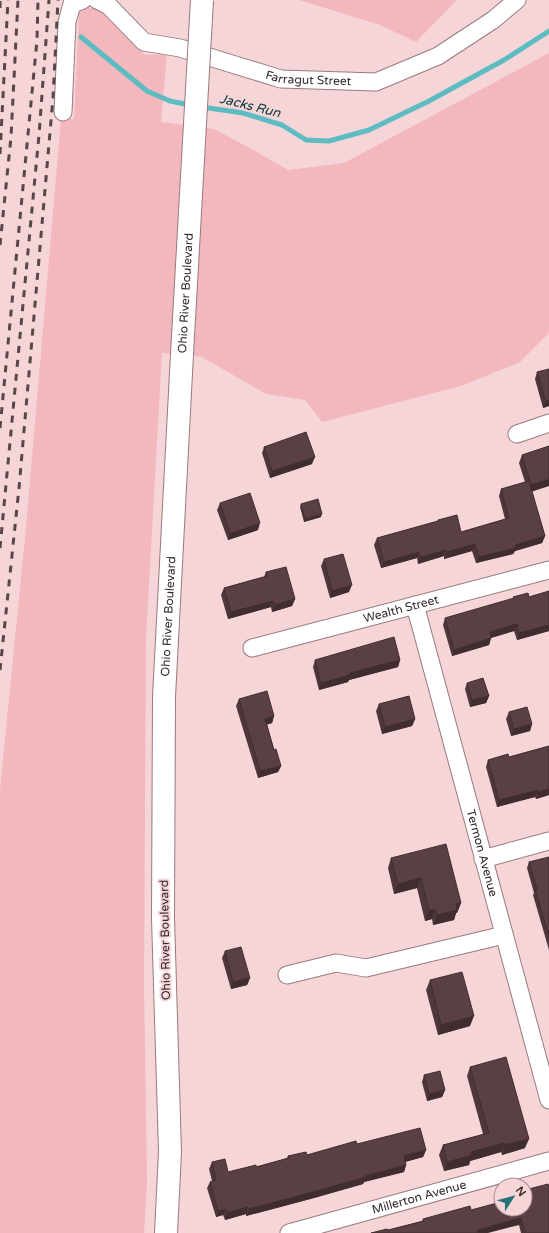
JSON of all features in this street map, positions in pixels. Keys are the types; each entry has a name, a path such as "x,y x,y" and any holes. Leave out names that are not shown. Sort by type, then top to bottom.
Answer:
{"highway":[{"name":"Ohio River Boulevard","path":"166,1233 170,1152 163,918 164,697 202,0"}],"street":[{"path":"63,112 67,22 72,4 83,0"},
{"name":"Farragut Street","path":"97,0 109,6 144,42 180,48 281,79 376,82 438,56 493,20 517,0"},
{"path":"517,434 549,423"},
{"name":"Wealth Street","path":"252,648 549,570"},
{"name":"Termon Avenue","path":"415,605 549,1100"},
{"path":"483,859 549,841"},
{"path":"287,975 336,964 366,968 504,935"},
{"name":"Millerton Avenue","path":"289,1233 549,1161"}],"shaded area":[{"path":"299,0 456,0 416,42 380,25"},
{"path":"91,7 105,14 145,55 167,54 161,122 214,129 288,170 344,163 549,53 549,333 520,362 461,386 322,422 305,400 266,394 202,357 162,353 146,637 144,983 147,1182 144,1233 0,1233 0,790 26,527 61,119 74,119 79,12"}],"building":[{"path":"549,369 549,400 546,401 537,372"},
{"path":"306,432 315,457 272,471 264,447"},
{"path":"549,446 549,479 531,485 522,455"},
{"path":"529,481 545,536 515,545 516,548 479,557 475,544 447,552 446,550 421,557 419,552 384,562 377,538 457,515 461,532 509,518 501,489"},
{"path":"250,493 260,523 230,534 220,503"},
{"path":"318,499 322,514 305,519 301,504"},
{"path":"343,554 352,585 332,591 324,559"},
{"path":"286,567 295,599 275,605 273,601 231,612 224,588 267,576 266,572"},
{"path":"549,591 549,625 519,633 517,624 490,632 491,638 454,650 445,618 528,593 529,597"},
{"path":"394,637 400,660 350,673 350,675 321,683 315,660"},
{"path":"483,678 489,696 472,700 467,683"},
{"path":"267,691 274,716 265,719 274,750 276,749 281,766 260,771 239,699"},
{"path":"409,696 415,719 385,727 379,704"},
{"path":"527,707 532,724 514,729 509,712"},
{"path":"549,746 549,789 538,792 538,790 499,800 488,760 508,754 509,757"},
{"path":"446,844 461,903 456,904 457,910 437,915 435,909 429,911 421,878 398,884 391,858"},
{"path":"549,857 549,936 535,889 537,889 529,862"},
{"path":"241,947 250,978 233,982 225,951"},
{"path":"462,972 474,1016 441,1025 430,980"},
{"path":"506,1057 529,1139 505,1145 504,1143 471,1152 472,1155 447,1162 443,1145 489,1133 470,1067"},
{"path":"440,1071 445,1090 429,1094 424,1075"},
{"path":"420,1128 426,1150 404,1156 406,1165 249,1209 248,1207 227,1213 226,1209 218,1211 210,1182 216,1180 212,1162 225,1159 228,1172 256,1165 256,1167 289,1158 288,1156 306,1152 307,1155 356,1141 357,1144"},
{"path":"548,1184 549,1233 525,1233 521,1218 477,1230 478,1233 371,1233 424,1221 423,1219 470,1206 471,1210 493,1204 493,1217 533,1217 533,1188"}],"waterway":[{"name":"Jacks Run","path":"202,107 243,113 282,125 306,140 329,141 369,130 429,101 504,60 549,31"},
{"name":"Jacks Run","path":"81,37 147,91 170,101 190,105"}],"railway":[{"path":"0,0 0,8"},
{"path":"0,154 8,0"},
{"path":"0,245 11,137 18,0"},
{"path":"0,428 37,40 38,0"},
{"path":"0,548 39,135 49,0"},
{"path":"0,670 19,488 53,98 58,0"}]}
